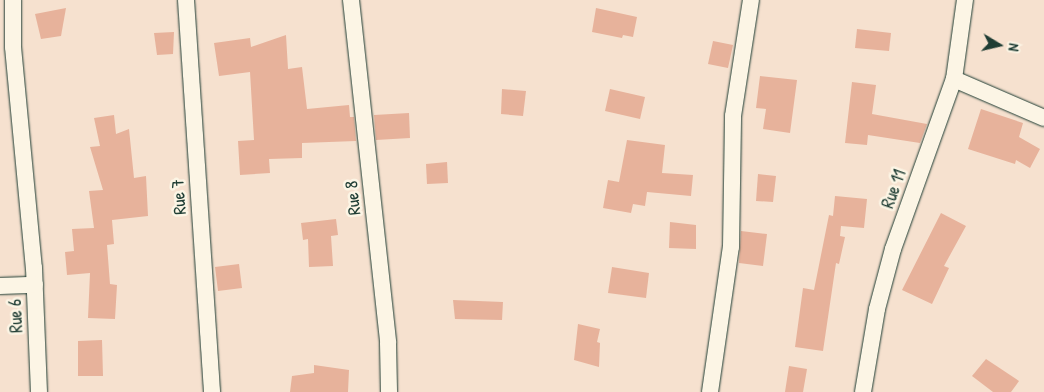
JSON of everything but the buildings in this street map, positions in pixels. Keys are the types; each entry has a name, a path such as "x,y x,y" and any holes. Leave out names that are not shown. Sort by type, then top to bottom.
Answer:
{"street":[{"name":"Rue 6","path":"14,0 13,47 35,285 39,392"},
{"name":"Rue 7","path":"186,0 212,392"},
{"name":"Rue 8","path":"351,0 388,343 389,392"},
{"path":"710,392 730,247 733,116 751,0"},
{"name":"Rue 11","path":"863,392 877,309 893,249 954,79 965,0"},
{"path":"954,79 1044,118"},
{"path":"0,286 35,285"}]}
